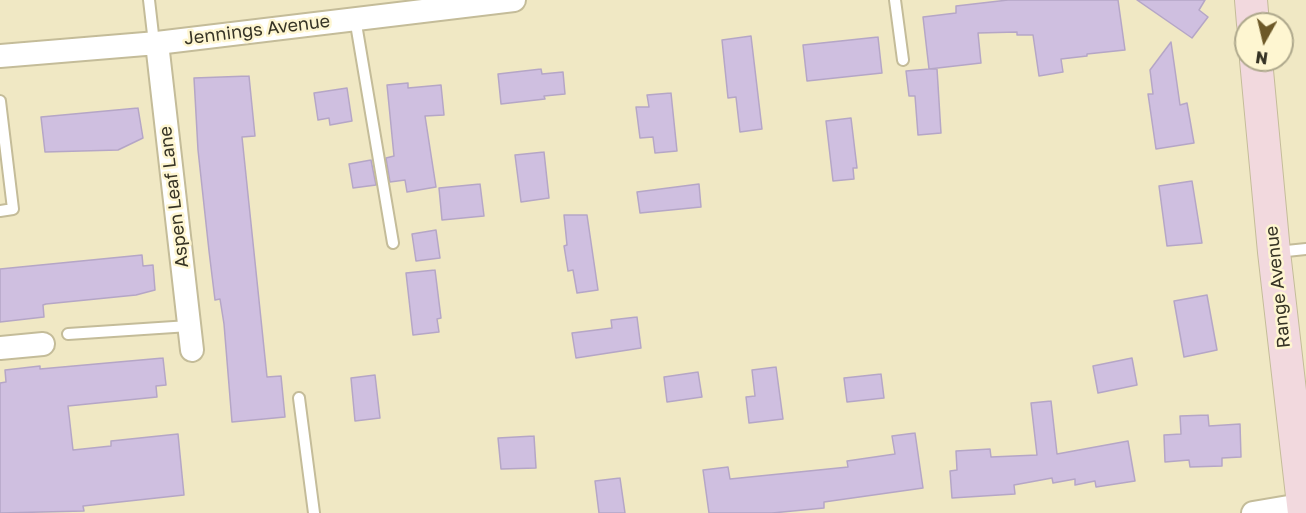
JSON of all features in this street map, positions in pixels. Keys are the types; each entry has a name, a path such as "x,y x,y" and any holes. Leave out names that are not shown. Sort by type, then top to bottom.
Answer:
{"street":[{"name":"Jennings Avenue","path":"0,56 156,43 514,0"},
{"name":"Aspen Leaf Lane","path":"156,43 192,350"},
{"name":"Range Avenue","path":"1257,72 1274,252 1302,456 1304,507"},
{"path":"0,348 43,344"},
{"path":"1253,513 1304,507"}],"lane":[{"path":"148,0 156,43"},
{"path":"895,0 903,60"},
{"path":"356,18 393,243"},
{"path":"0,101 13,209 0,211"},
{"path":"1274,252 1306,249"},
{"path":"68,334 189,326"},
{"path":"299,398 314,513"}],"building":[{"path":"1008,0 1118,0 1125,50 1061,59 1063,72 1039,76 1033,35 1017,35 1017,32 978,33 981,63 929,69 923,17 956,13 956,6"},
{"path":"1137,0 1205,0 1199,10 1208,17 1192,38"},
{"path":"751,36 762,129 740,132 736,97 728,98 722,40"},
{"path":"878,37 882,73 807,81 803,45"},
{"path":"1171,42 1180,105 1187,103 1194,143 1156,149 1148,94 1153,94 1150,70"},
{"path":"541,69 542,74 563,72 565,94 544,96 545,99 501,104 498,74"},
{"path":"937,69 941,133 918,135 915,96 909,96 906,71"},
{"path":"249,76 255,136 242,137 267,377 281,376 285,417 232,422 224,324 220,299 215,300 209,251 198,150 194,78"},
{"path":"408,83 408,88 441,85 444,115 425,116 436,187 407,192 405,180 390,182 386,158 394,156 387,85"},
{"path":"347,88 352,121 330,125 329,118 318,120 314,93"},
{"path":"671,93 677,151 655,153 653,137 640,138 636,107 649,107 647,95"},
{"path":"138,108 143,138 118,150 45,152 41,117"},
{"path":"851,118 857,168 853,168 854,179 833,181 826,121"},
{"path":"544,152 549,198 521,202 515,155"},
{"path":"371,160 376,185 353,188 349,164"},
{"path":"1192,181 1202,243 1167,246 1159,186"},
{"path":"480,184 484,216 442,220 439,188"},
{"path":"699,184 701,207 640,213 637,192"},
{"path":"564,215 587,215 598,290 577,293 573,270 568,271 564,246 567,245"},
{"path":"436,230 440,258 416,261 412,234"},
{"path":"142,255 143,266 153,265 155,290 136,295 46,304 43,305 44,317 0,322 0,269"},
{"path":"435,270 441,318 437,319 439,332 413,335 406,273"},
{"path":"1207,295 1217,350 1184,357 1174,301"},
{"path":"637,317 641,348 576,358 572,333 612,328 611,320"},
{"path":"163,358 166,385 156,386 157,397 68,406 73,450 111,446 111,441 178,434 184,495 83,506 84,511 0,513 0,383 6,382 5,370"},
{"path":"1132,358 1137,385 1098,393 1093,366"},
{"path":"776,367 783,419 749,423 746,397 755,396 752,370"},
{"path":"698,372 702,397 667,402 664,377"},
{"path":"881,374 884,398 847,402 844,378"},
{"path":"375,375 380,418 355,421 351,378"},
{"path":"1051,401 1057,454 1128,441 1135,481 1096,487 1095,481 1075,485 1075,479 1053,483 1052,478 1014,485 1015,494 952,498 950,471 957,470 956,451 990,449 991,457 1037,455 1031,403"},
{"path":"1208,415 1209,426 1240,424 1241,457 1222,458 1222,466 1190,467 1189,460 1165,462 1164,435 1181,434 1180,416"},
{"path":"915,433 923,488 824,502 824,508 772,513 709,513 703,470 728,467 730,479 848,467 847,461 895,454 892,436"},
{"path":"534,436 536,468 501,469 498,438"},
{"path":"620,478 625,513 599,513 595,481"}]}
